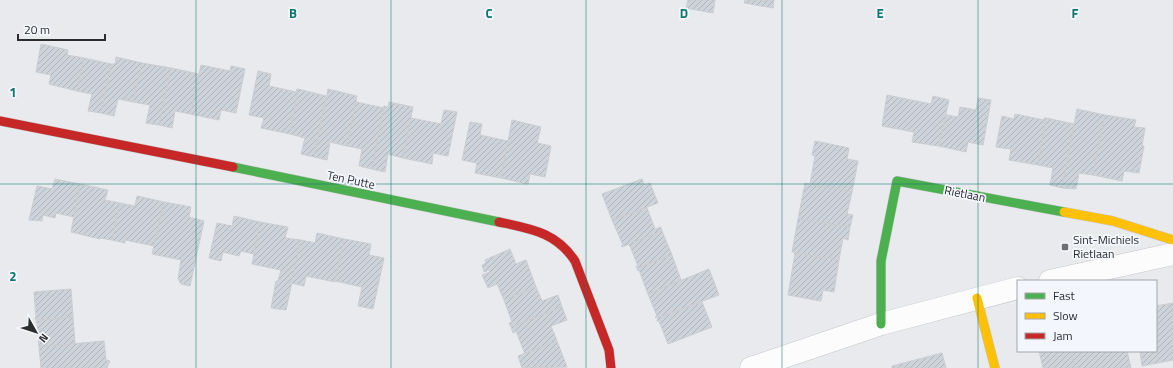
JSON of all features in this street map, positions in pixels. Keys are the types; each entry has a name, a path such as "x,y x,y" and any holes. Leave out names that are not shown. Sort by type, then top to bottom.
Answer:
{"street":[{"name":"Ten Putte","path":"0,121 224,165 541,232 559,242 575,261 609,350 611,368"},
{"name":"Rietlaan","path":"881,324 881,261 897,181 1113,221 1173,240"},
{"path":"1055,280 1173,254"},
{"path":"751,368 881,324 1017,288"},
{"path":"977,298 995,368"}],"building":[{"path":"688,0 715,0 713,13 686,8"},
{"path":"745,0 774,0 773,8 744,3"},
{"path":"41,44 68,50 67,55 84,58 77,91 49,84 51,75 36,72"},
{"path":"116,57 142,63 133,102 118,99 114,116 101,113 111,64 115,64"},
{"path":"84,58 111,64 101,113 88,111 92,94 77,91"},
{"path":"142,63 171,68 159,125 146,123 150,105 133,102"},
{"path":"201,65 230,71 231,66 245,69 236,113 221,110 219,120 190,114"},
{"path":"171,68 199,74 190,114 175,111 172,128 159,125"},
{"path":"258,71 271,74 269,86 296,92 298,89 290,134 261,128 264,118 249,115"},
{"path":"298,89 326,96 314,157 301,154 305,138 290,134"},
{"path":"328,89 357,96 347,146 330,142 327,160 314,157"},
{"path":"887,95 931,104 933,96 949,100 939,146 912,142 914,132 882,126"},
{"path":"978,98 991,100 983,145 968,142 966,152 939,146 946,115 958,117 960,107 976,110"},
{"path":"356,102 384,108 372,169 359,166 362,149 347,146"},
{"path":"389,102 413,107 403,158 388,154 385,172 372,169 384,106 388,107"},
{"path":"1077,109 1105,115 1093,175 1079,173 1076,189 1062,188"},
{"path":"444,110 457,112 448,156 433,153 432,164 403,158 411,118 441,124"},
{"path":"1015,114 1044,120 1044,118 1046,118 1038,165 1009,160 1011,149 996,147 1002,116 1014,119"},
{"path":"1105,115 1136,120 1134,127 1145,128 1142,146 1144,146 1139,173 1124,171 1122,181 1093,175"},
{"path":"1046,118 1074,124 1062,188 1050,185 1053,168 1038,165"},
{"path":"512,120 541,127 537,143 551,146 545,177 530,174 528,184 501,178"},
{"path":"470,122 482,124 480,135 508,141 501,178 475,173 477,163 462,160"},
{"path":"815,141 849,148 847,159 858,161 852,192 810,184 815,156 812,155"},
{"path":"55,179 80,184 74,217 56,213 55,218 43,215 42,221 29,220 37,186 52,189"},
{"path":"642,179 644,185 650,183 658,203 612,220 602,194"},
{"path":"805,183 852,192 847,214 853,215 850,227 798,219"},
{"path":"80,184 108,190 105,200 120,203 112,240 100,239 71,232"},
{"path":"137,196 164,202 154,246 125,240 125,243 112,240 120,203 135,206"},
{"path":"164,202 191,207 189,217 204,221 190,286 181,284 178,279 181,260 152,254"},
{"path":"647,208 655,229 661,227 662,231 622,247 621,246 623,245 612,220"},
{"path":"234,216 260,222 254,254 241,251 239,256 223,252 221,261 209,258 217,223 232,226"},
{"path":"798,219 850,227 848,240 843,238 839,260 792,252"},
{"path":"260,222 288,227 285,238 301,240 286,310 271,308 276,281 278,281 281,270 252,264"},
{"path":"662,231 672,255 637,268 636,266 638,266 629,244"},
{"path":"317,233 344,239 335,282 306,276 304,286 291,283 301,240 315,243"},
{"path":"344,239 371,244 369,255 384,258 373,309 358,306 362,287 335,281"},
{"path":"510,249 516,264 526,260 536,287 504,300 497,284 488,288 482,275 490,272 489,270 484,272 482,265 486,263 485,260"},
{"path":"795,253 839,260 834,292 823,290 821,301 788,295"},
{"path":"672,255 681,280 648,294 639,270 638,271 637,269"},
{"path":"709,269 719,295 656,318 655,317 657,316 648,294"},
{"path":"536,287 542,301 558,295 562,307 511,327 509,323 512,322 504,300"},
{"path":"71,289 73,317 35,319 34,292"},
{"path":"702,302 712,327 668,344 659,321 657,321 658,318"},
{"path":"1173,303 1173,360 1142,366 1140,352 1157,352 1157,306"},
{"path":"562,307 567,320 551,326 557,341 525,354 516,331 513,333 511,327"},
{"path":"73,317 75,344 39,347 36,321"},
{"path":"104,341 106,360 110,361 107,368 41,368 39,347"},
{"path":"557,341 567,367 522,368 518,356"},
{"path":"1039,352 1071,352 1075,368 1043,368"},
{"path":"1071,352 1127,352 1131,368 1075,368"},
{"path":"942,353 946,368 892,368 892,366"}],"traffic: fast":[{"path":"233,167 499,222"},
{"path":"881,324 881,261 897,181 1064,212"}],"traffic: slow":[{"path":"1064,212 1113,221 1173,240"},
{"path":"977,298 995,368"}],"traffic: jam":[{"path":"0,121 233,167"},
{"path":"499,222 542,233 560,244 568,251 575,261 609,350 611,368"}],"place":[{"name":"Sint-Michiels Rietlaan","path":"1065,247"}]}
